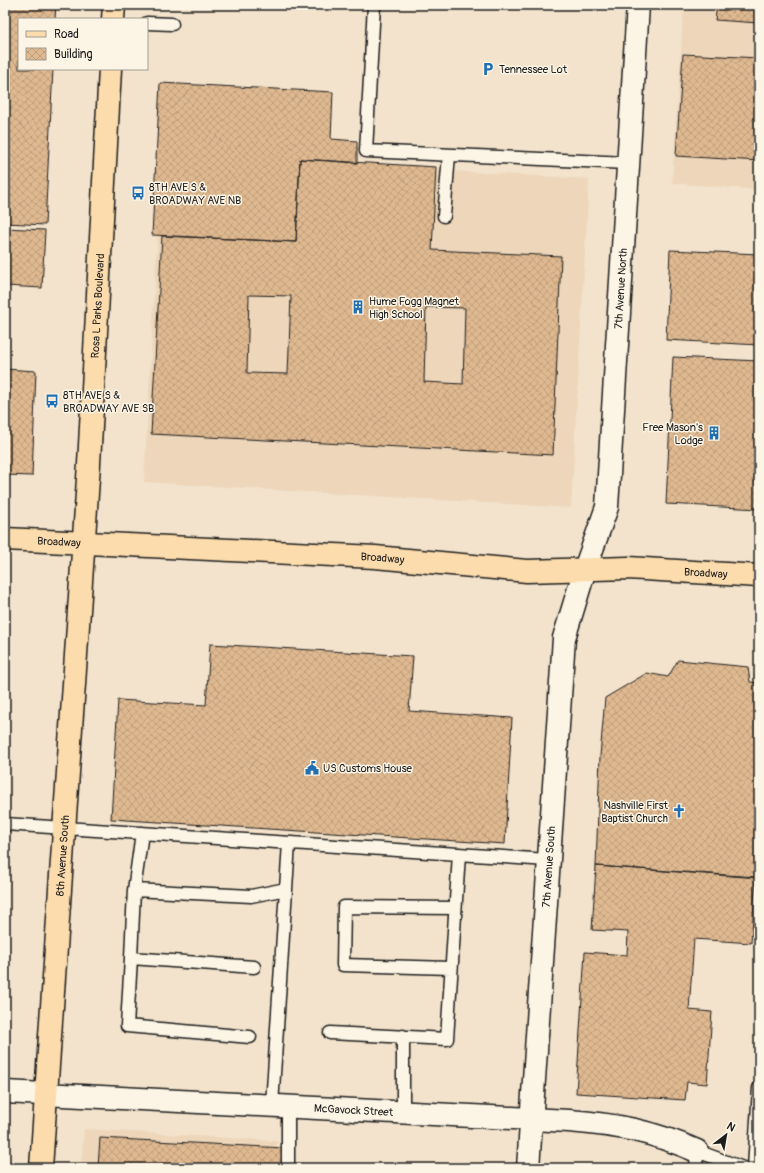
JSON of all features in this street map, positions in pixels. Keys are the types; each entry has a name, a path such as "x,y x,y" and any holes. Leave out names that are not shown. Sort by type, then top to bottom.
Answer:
{"main road":[{"path":"113,18 114,5"},
{"name":"Rosa L Parks Boulevard","path":"82,543 89,464 110,70"},
{"name":"Broadway","path":"5,539 375,558 528,571 628,568 759,576"},
{"name":"8th Avenue South","path":"41,1168 82,543"}],"street":[{"name":"7th Avenue North","path":"585,569 607,507 627,163 638,5"},
{"name":"7th Avenue South","path":"528,1168 564,638 585,569"},
{"name":"McGavock Street","path":"5,1092 531,1118 603,1124 639,1130 667,1138 696,1159"}],"lane":[{"path":"374,5 366,151 627,163"},
{"path":"148,23 172,24"},
{"path":"444,216 449,155"},
{"path":"5,824 548,860"},
{"path":"142,833 134,890 127,1026 250,1037"},
{"path":"288,1168 280,1106 286,889 289,843"},
{"path":"330,1033 447,1039 459,854"},
{"path":"134,890 251,896 286,889"},
{"path":"451,968 343,965 344,907 455,908"},
{"path":"131,958 254,967"},
{"path":"403,1036 404,1112"},
{"path":"754,1168 759,1088"},
{"path":"696,1159 743,1168"}],"shaded area":[{"path":"684,5 759,5 759,190 672,183"},
{"name":"Hume Fogg Magnet High School","path":"162,154 589,179 571,508 144,482"},
{"path":"84,1129 277,1141 276,1168 81,1168"}],"building":[{"path":"5,5 56,5 55,18 18,18 18,70 53,70 45,225 5,223"},
{"path":"717,5 759,5 759,23 715,20"},
{"path":"683,54 759,58 759,161 676,156"},
{"path":"160,83 333,92 331,139 357,141 357,163 300,159 296,242 152,235"},
{"name":"Hume Fogg Magnet High School","path":"300,159 436,167 432,250 561,256 553,455 151,434 162,236 296,242","holes":["249,295 291,296 288,374 247,373","426,307 465,308 463,384 424,382"]},
{"path":"5,228 45,230 42,288 5,286"},
{"path":"670,250 759,254 759,345 666,340"},
{"name":"Free Mason's Lodge","path":"673,357 759,361 759,509 666,504"},
{"path":"5,369 36,371 32,476 5,475"},
{"name":"US Customs House","path":"210,644 413,656 409,711 512,718 505,844 111,819 118,700 206,705"},
{"name":"Nashville First Baptist Church","path":"678,660 748,667 750,682 759,683 759,878 596,866 600,756 605,698 647,673 668,677"},
{"path":"596,866 756,877 751,943 694,939 689,1010 712,1012 707,1084 687,1082 685,1100 576,1093 585,952 627,955 628,932 592,930"},
{"path":"100,1138 284,1148 283,1168 98,1168"}],"place":[{"name":"Tennessee Lot","path":"488,69"},
{"name":"8TH AVE S & BROADWAY AVE NB","path":"138,193"},
{"name":"Hume Fogg Magnet High School","path":"358,307"},
{"name":"8TH AVE S & BROADWAY AVE SB","path":"52,401"},
{"name":"Free Mason's Lodge","path":"714,433"},
{"name":"US Customs House","path":"312,768"},
{"name":"Nashville First Baptist Church","path":"679,811"}]}
